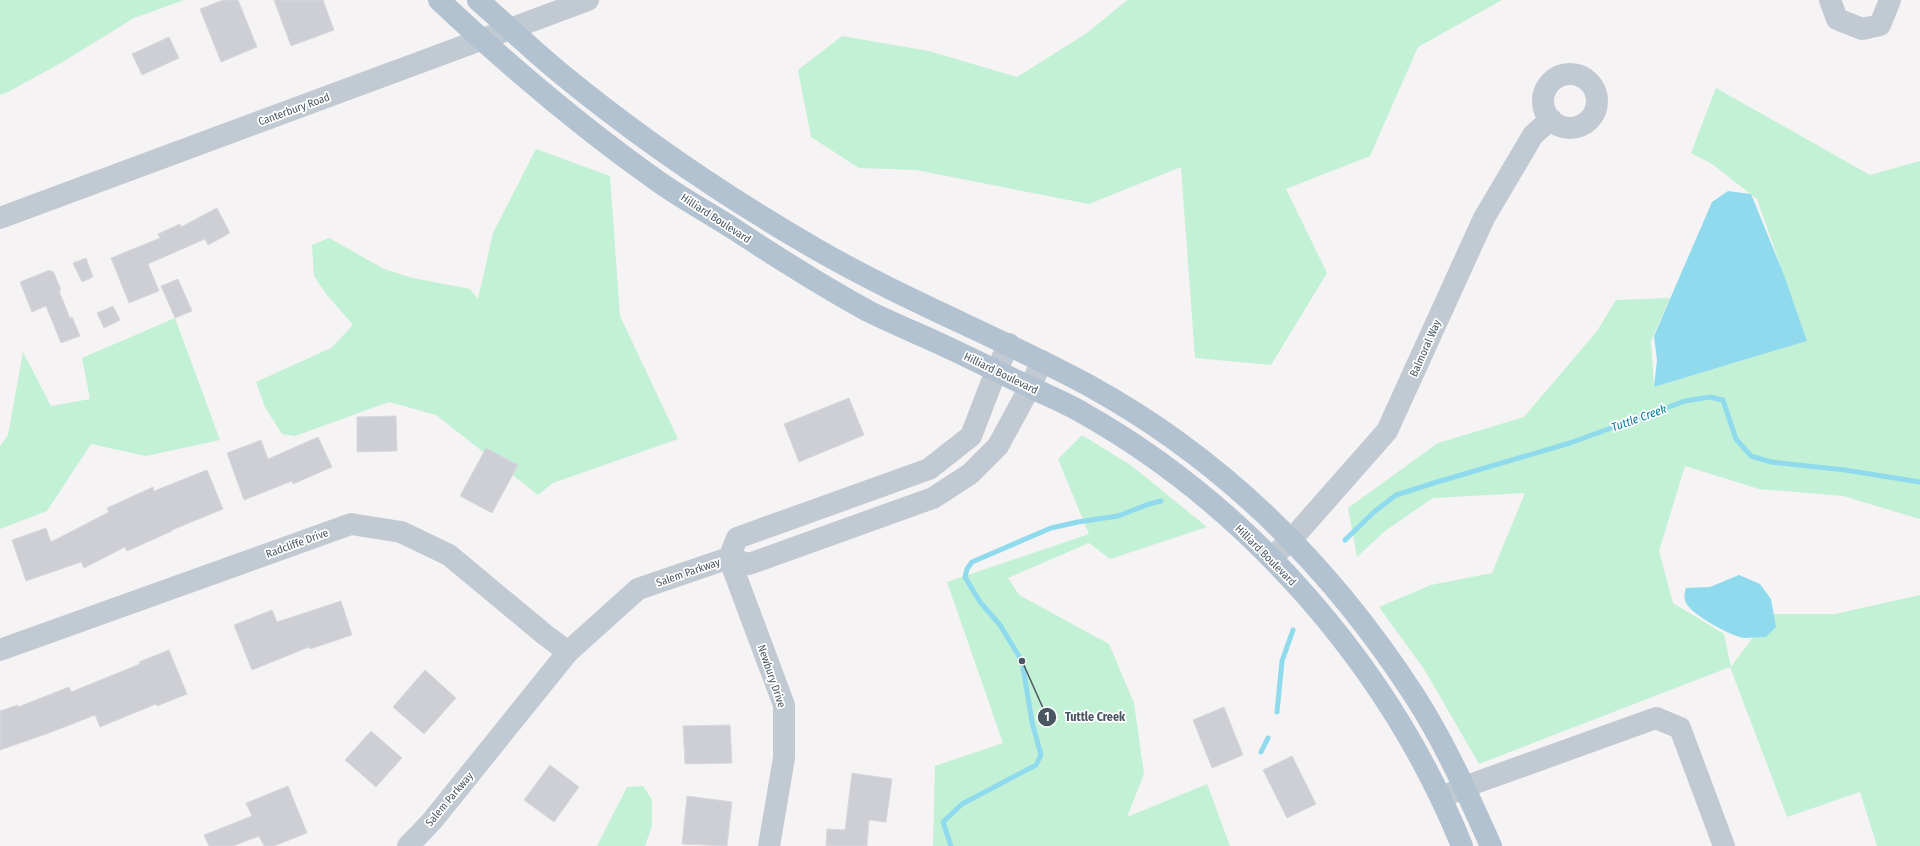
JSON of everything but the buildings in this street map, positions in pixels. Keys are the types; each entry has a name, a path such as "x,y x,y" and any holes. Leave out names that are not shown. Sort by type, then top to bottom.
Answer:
{"main road":[{"name":"Hilliard Boulevard","path":"439,0 549,99 660,183 789,265 868,311 996,370 1083,413 1162,464 1200,493 1271,558 1303,592 1377,686 1403,725 1441,798 1462,846"},
{"path":"478,0 558,71 610,112 707,182 754,212 864,277 960,323 1009,344 1136,413 1171,437 1217,472 1291,540 1323,573 1382,648 1415,697 1442,742 1491,846"}],"street":[{"name":"Canterbury Road","path":"0,218 588,0"},
{"path":"1830,0 1837,19 1862,28 1880,25 1890,0"},
{"name":"Balmoral Way","path":"1271,558 1291,540 1387,431 1484,218 1533,135 1551,119"},
{"name":"Salem Parkway","path":"408,846 432,821 568,652 638,589 729,558 737,538 929,468 971,436 996,370 1009,344"},
{"path":"729,558 749,564 933,498 970,474 998,446 1030,387 1042,361"},
{"name":"Radcliffe Drive","path":"0,650 351,524 401,532 449,555 544,634 568,652"},
{"name":"Newbury Drive","path":"729,558 784,705 784,758 769,846"},
{"path":"1441,798 1464,787 1656,718 1680,728 1724,846"}],"green space":[{"path":"0,0 184,0 134,18 66,60 0,95"},
{"path":"1127,0 1502,0 1418,47 1370,156 1286,189 1327,273 1271,365 1195,358 1181,167 1089,204 916,170 859,168 811,137 798,70 842,36 929,51 1017,77 1087,33"},
{"path":"1716,88 1870,175 1920,161 1920,519 1843,496 1759,489 1685,466 1659,551 1673,603 1724,634 1731,667 1770,614 1835,614 1920,595 1920,846 1877,846 1860,792 1787,817 1730,667 1479,764 1424,669 1379,607 1431,585 1492,573 1525,493 1433,498 1385,531 1357,557 1348,508 1438,443 1524,417 1597,331 1616,300 1670,298 1651,341 1654,387 1807,341 1757,199 1712,164 1691,153"},
{"path":"536,149 610,176 620,316 678,439 553,483 538,495 436,415 389,402 295,436 282,434 265,407 256,382 331,348 353,325 326,294 314,276 312,245 329,238 384,269 413,278 470,289 478,299 493,233"},
{"path":"175,318 220,440 146,456 91,444 47,511 0,529 0,446 8,435 23,352 51,406 90,399 82,358"},
{"path":"1082,435 1132,466 1207,527 1110,559 1089,543 1008,578 1019,595 1109,644 1134,703 1144,774 1127,817 1207,784 1230,846 933,846 935,766 1003,743 947,582 1089,534 1058,459"},
{"path":"643,786 652,800 652,826 645,846 597,846 627,787"}],"water":[{"path":"1728,191 1751,194 1784,275 1807,341 1654,387 1657,360 1654,336 1712,202"},
{"path":"1739,575 1760,584 1771,599 1776,627 1766,637 1744,638 1730,633 1704,619 1686,603 1684,596 1686,588 1710,587"}],"waterway":[{"name":"Tuttle Creek","path":"1345,540 1374,512 1396,495 1570,443 1685,401 1710,397 1723,400 1736,439 1751,456 1771,462 1845,470 1920,482"},
{"name":"Tuttle Creek","path":"951,846 943,822 962,804 1036,765 1041,755 1032,722 1022,661 1000,625 980,602 965,577 967,569 972,562 1051,528 1118,516 1161,501"},
{"path":"1277,712 1282,661 1293,630"},
{"path":"1261,752 1268,738"}],"place":[{"name":"Tuttle Creek","path":"1022,661"}]}
